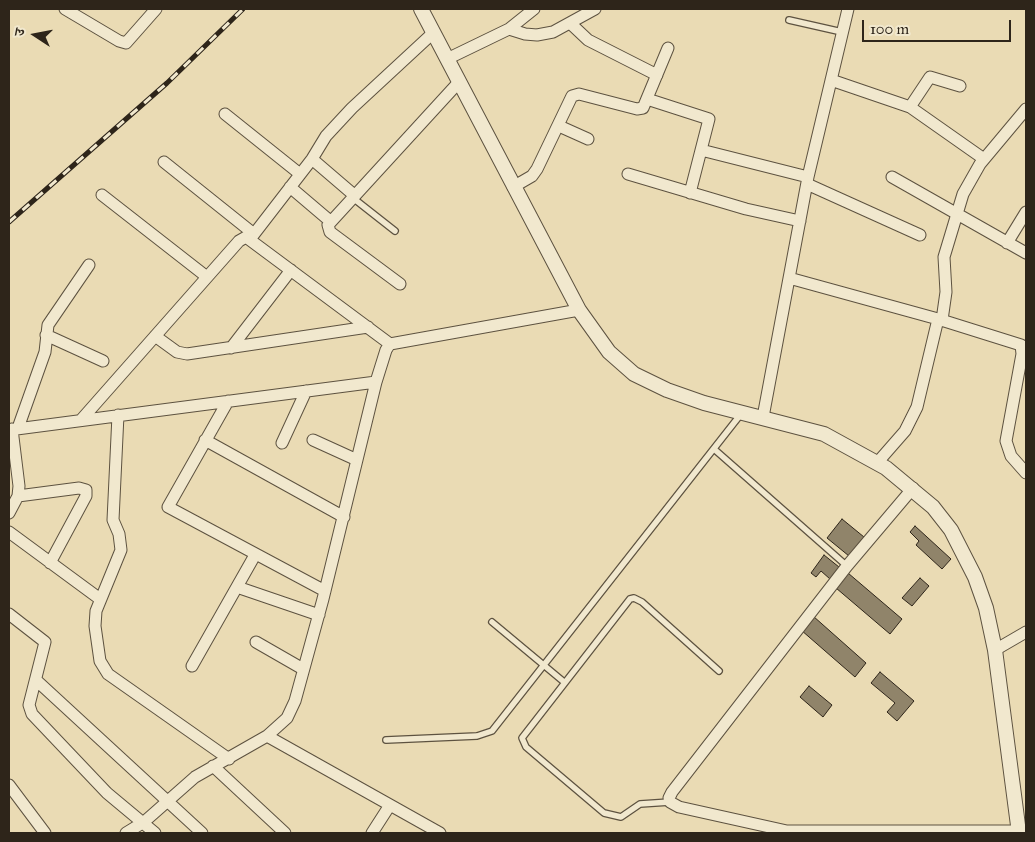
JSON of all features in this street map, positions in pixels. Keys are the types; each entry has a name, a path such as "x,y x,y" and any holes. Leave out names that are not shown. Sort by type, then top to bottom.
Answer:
{"street":[{"path":"65,9 118,41 126,43 156,9"},
{"path":"421,9 579,310 609,352 634,374 667,390 704,403 824,434 877,463 913,488 933,507 951,530 975,577 986,608 995,650 1019,832 787,831 679,807 670,802 669,798 672,792 848,566 913,488"},
{"path":"447,59 508,29 534,9"},
{"path":"508,29 537,35 553,32 595,9"},
{"path":"763,417 808,181 848,9"},
{"path":"570,23 588,40 657,75"},
{"path":"81,420 242,238 252,236 312,159 326,136 352,108 433,33"},
{"path":"513,187 534,173 574,95 637,109 643,108 668,48"},
{"path":"910,108 930,77 960,86"},
{"path":"831,80 910,108 984,160"},
{"path":"400,284 330,232 328,228 330,221 459,82"},
{"path":"647,99 709,119 690,193"},
{"path":"877,463 905,431 917,407 946,292 944,257 955,214 969,181 1026,109"},
{"path":"225,114 300,174"},
{"path":"559,126 588,139"},
{"path":"701,150 808,181 920,235"},
{"path":"312,159 353,196"},
{"path":"164,162 291,270 390,344"},
{"path":"628,174 746,210 800,221"},
{"path":"892,177 1026,253"},
{"path":"290,187 330,221"},
{"path":"102,194 207,277"},
{"path":"1008,243 1026,212"},
{"path":"9,513 18,496 19,486 13,429 45,352 48,325 88,265"},
{"path":"231,348 291,270"},
{"path":"789,278 940,319 1021,345 1022,354 1006,441 1011,456 1026,473"},
{"path":"126,833 142,823 195,777 267,736 287,718 294,701 325,591 376,382 386,350 390,344 579,310"},
{"path":"155,336 182,354 368,327"},
{"path":"46,335 103,361"},
{"path":"13,429 376,382"},
{"path":"282,443 306,391"},
{"path":"228,401 168,507 325,591"},
{"path":"118,415 113,520 119,534 121,550 100,599 95,626 100,661 104,669 229,758"},
{"path":"205,440 344,517"},
{"path":"313,440 358,460"},
{"path":"18,496 79,488 86,490 86,496 50,562"},
{"path":"9,532 100,599"},
{"path":"192,666 255,555"},
{"path":"237,587 318,615"},
{"path":"9,614 45,642 29,704 32,714 99,786 155,833"},
{"path":"995,650 1026,632"},
{"path":"256,642 303,669"},
{"path":"36,680 202,833"},
{"path":"267,736 440,833"},
{"path":"213,766 285,833"},
{"path":"9,785 45,833"},
{"path":"373,833 390,805"}],"lane":[{"path":"789,20 842,32"},
{"path":"353,196 395,231"},
{"path":"386,740 483,736 492,731 742,412"},
{"path":"714,449 848,566"},
{"path":"670,802 640,804 621,817 604,813 526,747 522,742 524,734 626,603 634,598 720,671"},
{"path":"492,622 564,682"}],"building":[{"path":"842,519 864,537 849,556 827,538"},
{"path":"915,526 951,559 942,569 916,545 919,541 910,532"},
{"path":"824,555 839,567 830,579 821,571 816,577 811,573"},
{"path":"848,573 902,619 890,634 836,588"},
{"path":"920,578 929,586 912,606 902,598"},
{"path":"813,616 866,663 855,677 801,630"},
{"path":"880,672 914,701 897,721 887,712 895,703 871,683"},
{"path":"809,686 832,705 823,717 800,697"}],"railway":[{"path":"9,222 167,83 243,9"}]}
